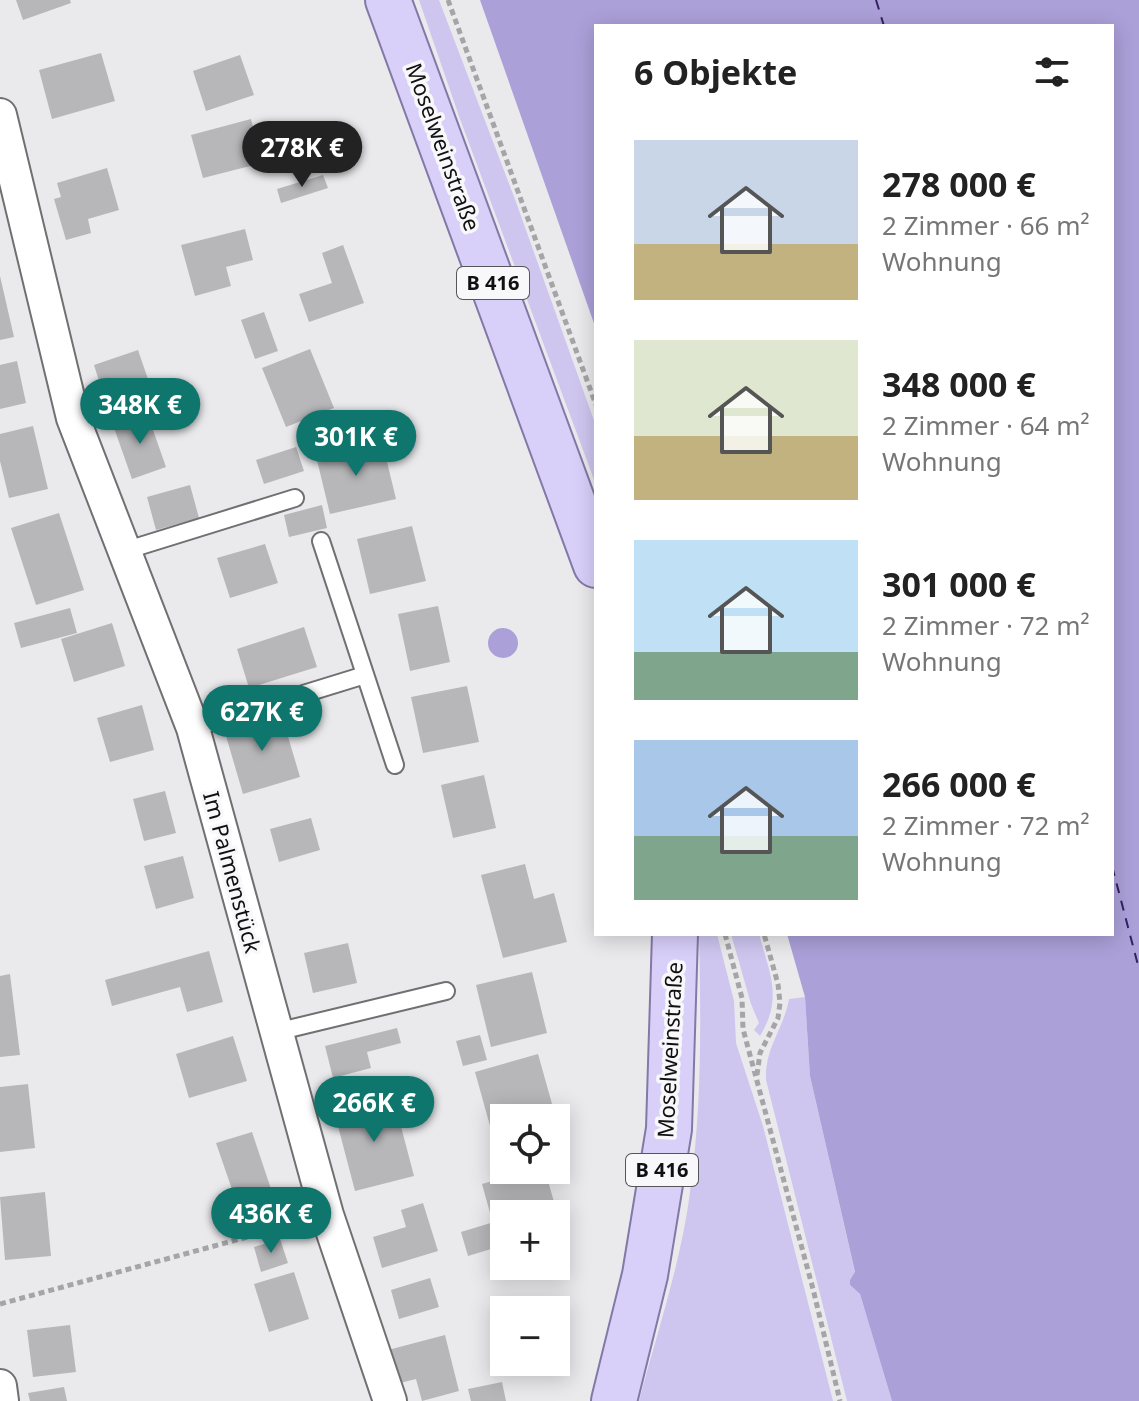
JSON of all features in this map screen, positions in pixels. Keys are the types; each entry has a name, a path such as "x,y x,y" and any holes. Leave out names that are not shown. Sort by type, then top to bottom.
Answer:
{"main road":[{"name":"Moselweinstraße","path":"388,0 594,560"},
{"name":"Moselweinstraße","path":"614,1401 645,1275 669,1129 675,936"}],"street":[{"name":"Im Palmenstück","path":"0,115 73,418 193,728 327,1215 390,1401"},
{"path":"0,1386 2,1401"}],"lane":[{"path":"124,551 295,498"},
{"path":"321,541 395,765"},
{"path":"193,728 365,675"},
{"path":"276,1032 446,991"}],"path":[{"path":"448,0 594,400"},
{"path":"726,936 742,998 743,1029 840,1401"},
{"path":"757,1078 760,1053 778,1018 780,1003 765,936"},
{"path":"0,1304 327,1215"}],"shaded area":[{"path":"419,0 439,0 516,202 594,420 594,480"},
{"path":"480,0 1139,0 1139,1401 892,1401 860,1294 850,1285 855,1272 810,1076 805,997 788,936 1114,936 1114,24 594,24 594,323"},
{"path":"503,628 514,632 518,643 514,654 503,658 492,654 488,643 492,632"},
{"path":"699,936 718,936 734,1001 736,1043 763,1126 833,1401 639,1401 686,1219 699,1095"},
{"path":"732,936 760,936 767,961 773,998 760,1036 754,1030 759,1023"},
{"path":"805,997 810,1076 855,1273 850,1285 860,1294 892,1401 847,1401 766,1080 768,1058 789,999"}],"building":[{"path":"16,0 70,0 71,3 23,20"},
{"path":"101,53 115,101 52,119 39,70"},
{"path":"240,55 254,95 206,111 193,71"},
{"path":"251,119 262,163 203,178 191,135"},
{"path":"107,168 119,210 88,219 91,233 66,240 54,199 61,197 57,183"},
{"path":"323,175 328,188 281,203 277,189"},
{"path":"245,229 253,260 226,267 231,286 195,296 181,245"},
{"path":"343,245 364,303 309,322 299,294 332,283 322,253"},
{"path":"0,276 14,337 0,340"},
{"path":"264,312 278,351 255,359 241,320"},
{"path":"310,349 334,408 286,427 262,368"},
{"path":"138,350 151,388 106,403 94,365"},
{"path":"17,361 26,403 0,409 0,365"},
{"path":"147,413 166,467 132,479 113,425"},
{"path":"33,426 48,489 9,498 0,461 0,434"},
{"path":"382,441 396,499 330,514 316,456"},
{"path":"296,447 304,471 264,484 256,460"},
{"path":"190,485 199,518 156,530 147,497"},
{"path":"322,505 327,528 289,537 284,515"},
{"path":"59,513 84,590 36,605 11,528"},
{"path":"412,526 426,581 370,594 357,539"},
{"path":"265,544 278,583 230,598 217,558"},
{"path":"438,606 450,662 410,671 398,614"},
{"path":"70,608 77,633 21,648 14,623"},
{"path":"112,623 125,666 74,682 61,639"},
{"path":"304,627 317,667 249,688 237,649"},
{"path":"467,686 479,742 423,753 411,697"},
{"path":"142,705 154,750 110,762 97,718"},
{"path":"281,713 300,777 243,794 224,729"},
{"path":"484,775 496,828 453,838 441,785"},
{"path":"165,791 176,833 144,841 133,799"},
{"path":"311,818 320,850 279,862 270,829"},
{"path":"183,856 194,898 156,909 144,866"},
{"path":"525,864 534,899 554,893 567,942 503,958 481,875"},
{"path":"348,943 357,983 313,993 304,953"},
{"path":"209,951 223,1002 187,1012 180,987 112,1006 105,980"},
{"path":"532,972 547,1033 491,1047 476,985"},
{"path":"10,974 20,1055 0,1057 0,976"},
{"path":"397,1028 401,1043 367,1052 371,1068 333,1078 325,1046"},
{"path":"480,1035 487,1060 463,1066 456,1041"},
{"path":"233,1036 247,1081 189,1098 176,1054"},
{"path":"538,1054 552,1104 490,1104 490,1126 475,1072"},
{"path":"28,1084 35,1148 0,1152 0,1087"},
{"path":"393,1096 414,1176 355,1191 334,1111"},
{"path":"252,1132 271,1189 236,1201 216,1143"},
{"path":"482,1184 549,1184 553,1200 490,1200 490,1213"},
{"path":"45,1192 51,1256 5,1260 0,1197"},
{"path":"423,1203 438,1251 382,1268 373,1237 406,1227 401,1210"},
{"path":"490,1223 490,1249 468,1256 461,1232"},
{"path":"280,1239 288,1263 261,1272 254,1247"},
{"path":"294,1272 309,1319 269,1332 254,1284"},
{"path":"430,1278 439,1307 399,1319 391,1290"},
{"path":"70,1325 76,1372 33,1377 27,1330"},
{"path":"445,1335 459,1391 422,1401 416,1379 396,1384 388,1350"},
{"path":"502,1382 506,1401 471,1401 468,1389"},
{"path":"64,1387 67,1401 30,1401 28,1393"}],"ferry route":[{"path":"876,0 883,24"},
{"path":"1114,874 1139,969"}]}
